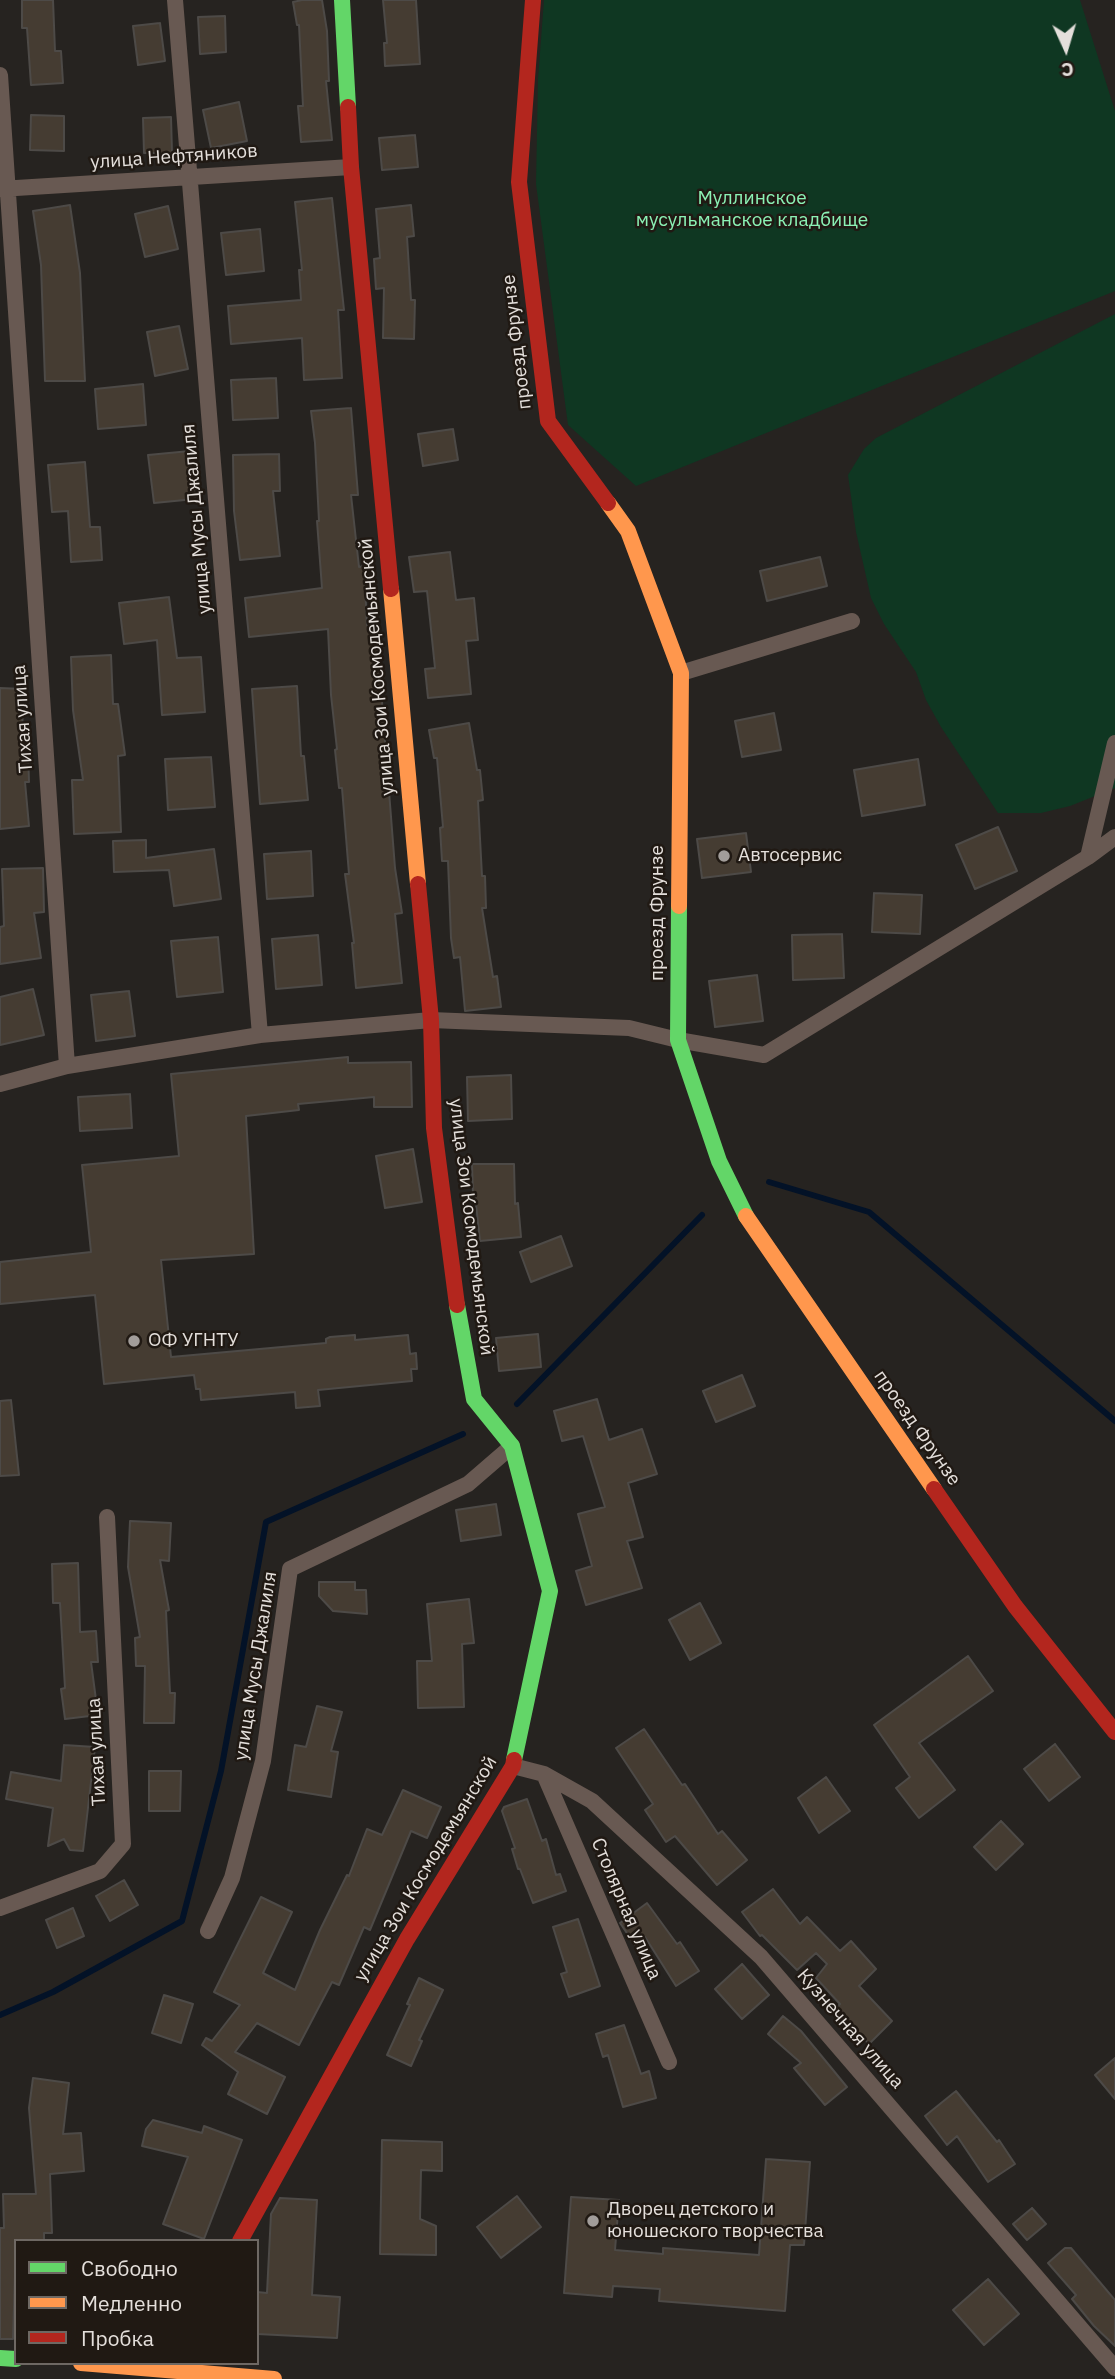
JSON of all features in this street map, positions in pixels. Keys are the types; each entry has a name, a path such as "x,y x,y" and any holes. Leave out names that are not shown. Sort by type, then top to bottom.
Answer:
{"street":[{"name":"улица Мусы Джалиля","path":"175,0 260,1035"},
{"name":"улица Зои Космодемьянской","path":"241,2239 407,1939 513,1766 550,1591 512,1446 474,1399 458,1315 434,1128 431,1020 351,167 342,0"},
{"name":"проезд Фрунзе","path":"533,0 519,182 548,421 628,531 681,673 678,1040 719,1161 750,1223 1015,1606 1115,1731"},
{"name":"Тихая улица","path":"0,75 4,189 68,1066"},
{"name":"улица Нефтяников","path":"4,189 351,167"},
{"path":"681,673 852,621"},
{"path":"1088,857 1115,743"},
{"path":"0,1084 68,1066 260,1035 431,1020 629,1028 678,1040 764,1055 1088,857 1115,837"},
{"name":"улица Мусы Джалиля","path":"208,1931 232,1878 263,1761 290,1569 468,1484 512,1446"},
{"name":"Тихая улица","path":"0,1908 100,1871 123,1844 107,1517"},
{"name":"Кузнечная улица","path":"513,1766 544,1774 592,1801 761,1957 1115,2368"},
{"name":"Столярная улица","path":"544,1774 669,2062"},
{"path":"140,2365 274,2379"}],"green space":[{"name":"Муллинское мусульманское кладбище","path":"544,0 1080,0 1115,111 1115,291 636,486 568,425 536,184 538,79"},
{"path":"1115,314 1115,788 1070,806 1041,813 998,813 941,727 926,700 916,672 884,624 871,598 856,532 848,475 864,449 876,438"}],"building":[{"path":"22,0 53,0 55,51 61,51 63,83 31,85 27,28 22,28"},
{"path":"322,0 327,31 329,81 326,81 332,140 301,142 298,106 303,106 299,25 293,2"},
{"path":"383,0 416,0 420,64 385,66 384,43 387,43"},
{"path":"225,16 226,52 200,54 198,17"},
{"path":"160,23 165,61 138,65 133,26"},
{"path":"239,102 247,141 211,148 203,110"},
{"path":"31,115 64,116 64,151 30,150"},
{"path":"171,117 172,153 144,153 143,118"},
{"path":"415,135 418,167 382,170 379,138"},
{"path":"332,198 344,310 338,310 342,378 304,380 302,338 231,344 228,306 301,300 299,270 302,270 295,202"},
{"path":"70,205 80,273 85,381 45,381 41,265 33,211"},
{"path":"411,205 414,236 407,237 411,300 415,300 414,339 383,338 384,288 376,289 374,259 380,258 376,209"},
{"path":"168,206 178,249 145,257 135,214"},
{"path":"260,229 264,271 226,275 221,233"},
{"path":"179,326 188,369 155,376 147,332"},
{"path":"276,378 278,418 233,420 231,380"},
{"path":"143,384 146,425 98,429 95,389"},
{"path":"351,408 358,495 351,495 359,567 364,566 367,625 376,625 395,868 402,913 395,914 402,983 356,988 354,943 345,874 349,874 342,788 339,788 335,750 328,629 249,637 245,598 322,588 311,411"},
{"path":"453,429 458,460 423,466 418,434"},
{"path":"190,451 195,499 154,503 148,455"},
{"path":"279,454 280,491 273,491 280,556 240,560 234,511 233,455"},
{"path":"85,462 90,527 100,527 102,560 71,562 68,511 52,512 48,465"},
{"path":"450,552 456,600 474,598 478,640 466,641 471,694 428,698 425,669 435,668 427,591 414,592 409,557"},
{"path":"820,557 827,586 767,601 760,571"},
{"path":"169,597 177,658 201,657 205,712 162,715 157,640 124,644 119,603"},
{"path":"111,655 113,704 118,704 125,755 118,756 121,832 74,834 72,780 83,780 73,710 71,657"},
{"path":"297,686 301,756 304,756 308,800 260,804 252,689"},
{"path":"0,688 23,689 22,750 28,750 29,782 25,782 29,826 0,829"},
{"path":"774,713 781,750 742,757 735,721"},
{"path":"469,723 477,770 480,770 483,800 478,801 482,876 485,876 486,908 482,908 493,977 497,976 501,1007 465,1011 460,957 454,958 451,938 448,861 442,861 440,828 443,827 437,758 434,758 429,730"},
{"path":"211,757 215,807 168,810 165,759"},
{"path":"918,759 925,805 862,816 854,770"},
{"path":"998,827 1017,871 975,889 956,845"},
{"name":"Автосервис","path":"746,833 751,872 702,878 697,839"},
{"path":"146,840 146,858 214,849 221,899 174,906 169,870 114,872 113,841"},
{"path":"311,851 313,896 267,899 264,854"},
{"path":"43,868 44,912 34,913 41,958 0,964 0,927 4,926 2,869"},
{"path":"874,893 922,895 920,934 872,932"},
{"path":"842,934 844,978 793,980 792,935"},
{"path":"318,935 322,985 276,989 272,939"},
{"path":"218,937 223,992 177,997 171,941"},
{"path":"757,975 763,1021 715,1027 709,981"},
{"path":"33,989 44,1035 0,1045 0,997"},
{"path":"129,991 135,1036 96,1041 91,995"},
{"path":"348,1057 348,1063 411,1062 412,1107 374,1107 374,1097 298,1104 299,1110 246,1116 254,1254 161,1260 171,1357 326,1343 326,1339 330,1337 355,1335 355,1340 408,1335 410,1354 416,1353 417,1369 411,1369 412,1381 318,1390 320,1406 296,1408 295,1392 201,1400 194,1375 104,1384 95,1295 0,1304 0,1262 91,1252 82,1165 179,1156 171,1074"},
{"path":"511,1075 512,1119 468,1121 467,1077"},
{"path":"130,1094 132,1128 80,1131 78,1097"},
{"path":"413,1149 422,1202 385,1208 376,1156"},
{"path":"472,1164 514,1164 515,1204 518,1203 521,1237 480,1241 473,1195"},
{"path":"561,1236 572,1266 531,1282 520,1252"},
{"path":"538,1334 541,1367 499,1371 496,1338"},
{"path":"742,1375 755,1406 716,1422 703,1391"},
{"path":"597,1399 609,1440 642,1429 657,1474 628,1483 643,1537 627,1541 642,1588 586,1605 576,1571 592,1566 578,1514 605,1507 583,1436 562,1441 554,1411"},
{"path":"11,1400 19,1475 0,1476 0,1401"},
{"path":"496,1504 501,1535 461,1541 456,1510"},
{"path":"130,1521 171,1523 169,1561 160,1560 169,1610 166,1611 170,1693 175,1693 174,1723 144,1723 145,1666 136,1666 135,1638 140,1637 128,1567"},
{"path":"78,1563 80,1632 96,1631 98,1662 91,1662 98,1715 65,1719 61,1689 65,1688 60,1603 53,1603 52,1564"},
{"path":"319,1582 355,1582 355,1590 366,1590 367,1614 333,1611 319,1596"},
{"path":"469,1599 474,1643 462,1644 464,1707 418,1708 417,1661 432,1661 427,1604"},
{"path":"700,1603 721,1643 690,1660 669,1620"},
{"path":"968,1656 993,1691 919,1743 955,1790 919,1818 896,1788 910,1777 874,1725"},
{"path":"317,1706 342,1712 331,1751 338,1752 331,1797 288,1790 295,1745 306,1747"},
{"path":"644,1729 718,1834 722,1831 747,1860 717,1885 675,1836 666,1842 645,1810 653,1804 616,1748"},
{"path":"1055,1744 1080,1777 1049,1801 1024,1769"},
{"path":"64,1745 95,1747 83,1851 70,1850 64,1839 48,1846 53,1808 6,1799 11,1772 61,1781"},
{"path":"149,1771 181,1771 180,1811 149,1811"},
{"path":"826,1777 850,1811 819,1833 798,1798"},
{"path":"403,1790 441,1807 427,1838 411,1831 370,1930 364,1927 339,1985 332,1982 299,2045 257,2023 235,2052 285,2077 267,2114 228,2094 238,2072 202,2045 206,2038 212,2041 240,2005 214,1992 261,1897 292,1912 263,1973 295,1990 320,1930 347,1875 349,1876 367,1829 382,1835"},
{"path":"527,1799 542,1841 546,1839 556,1875 560,1874 566,1891 533,1903 518,1869 512,1849 515,1848 502,1811 504,1807"},
{"path":"1001,1821 1023,1844 996,1870 974,1847"},
{"path":"124,1880 138,1905 110,1921 96,1896"},
{"path":"773,1889 800,1924 807,1917 840,1951 851,1941 876,1969 859,1986 892,2021 869,2044 835,2009 840,2004 816,1978 827,1964 816,1953 797,1970 760,1936 742,1912"},
{"path":"647,1903 677,1944 680,1942 699,1971 676,1986 645,1937 635,1945 620,1923"},
{"path":"73,1908 84,1936 57,1948 46,1920"},
{"path":"578,1919 600,1986 569,1997 561,1974 567,1972 553,1927"},
{"path":"742,1964 769,1995 742,2019 715,1989"},
{"path":"419,1978 443,1990 419,2040 422,2041 411,2066 387,2055"},
{"path":"164,1995 193,2004 181,2043 152,2033"},
{"path":"783,2016 801,2031 847,2087 825,2105 794,2068 801,2063 768,2034"},
{"path":"624,2025 641,2074 649,2071 656,2098 623,2107 608,2055 603,2057 596,2034"},
{"path":"1115,2058 1115,2099 1095,2075"},
{"path":"33,2078 69,2083 63,2134 81,2133 84,2171 50,2174 52,2233 44,2233 44,2239 14,2239 13,2339 0,2339 0,2228 4,2228 3,2194 36,2194 29,2108"},
{"path":"956,2091 997,2142 999,2140 1015,2164 988,2182 957,2136 947,2145 925,2116"},
{"path":"153,2120 202,2133 204,2126 242,2140 204,2239 163,2224 188,2157 142,2146 146,2129"},
{"path":"382,2140 442,2142 442,2171 421,2170 420,2219 436,2226 436,2255 380,2254"},
{"name":"Дворец детского и юношеского творчества","path":"766,2159 810,2162 804,2245 790,2245 785,2311 659,2301 660,2289 613,2286 612,2297 564,2293 571,2197 619,2200 615,2250 663,2254 663,2248 759,2255"},
{"path":"517,2196 541,2227 501,2258 477,2227"},
{"path":"280,2198 317,2200 312,2295 340,2297 337,2338 259,2334 259,2292 267,2293 271,2214"},
{"path":"1032,2208 1046,2224 1027,2240 1013,2224"},
{"path":"1065,2248 1071,2248 1115,2300 1115,2346 1072,2299 1076,2295 1048,2263"},
{"path":"988,2279 1019,2314 984,2345 953,2310"}],"waterway":[{"path":"769,1182 869,1212 1115,1421"},
{"path":"517,1404 702,1215"},
{"path":"0,2015 53,1992 182,1921 221,1771 266,1522 463,1434"}],"traffic: fast":[{"path":"342,0 348,107"},
{"path":"679,906 678,1040 719,1161 746,1216"},
{"path":"457,1305 474,1399 512,1446 550,1591 514,1760"},
{"path":"0,2358 14,2359"}],"traffic: slow":[{"path":"608,503 628,531 681,673 679,906"},
{"path":"391,589 418,884"},
{"path":"746,1216 934,1489"},
{"path":"105,2365 274,2379"}],"traffic: jam":[{"path":"533,0 519,182 548,421 608,503"},
{"path":"348,107 351,167 391,589"},
{"path":"418,884 431,1020 434,1128 457,1305"},
{"path":"934,1489 1015,1606 1115,1732"},
{"path":"241,2239 407,1939 513,1766 514,1760"}],"place":[{"name":"Автосервис","path":"724,856"},
{"name":"ОФ УГНТУ","path":"134,1341"},
{"name":"Дворец детского и юношеского творчества","path":"593,2221"}]}
